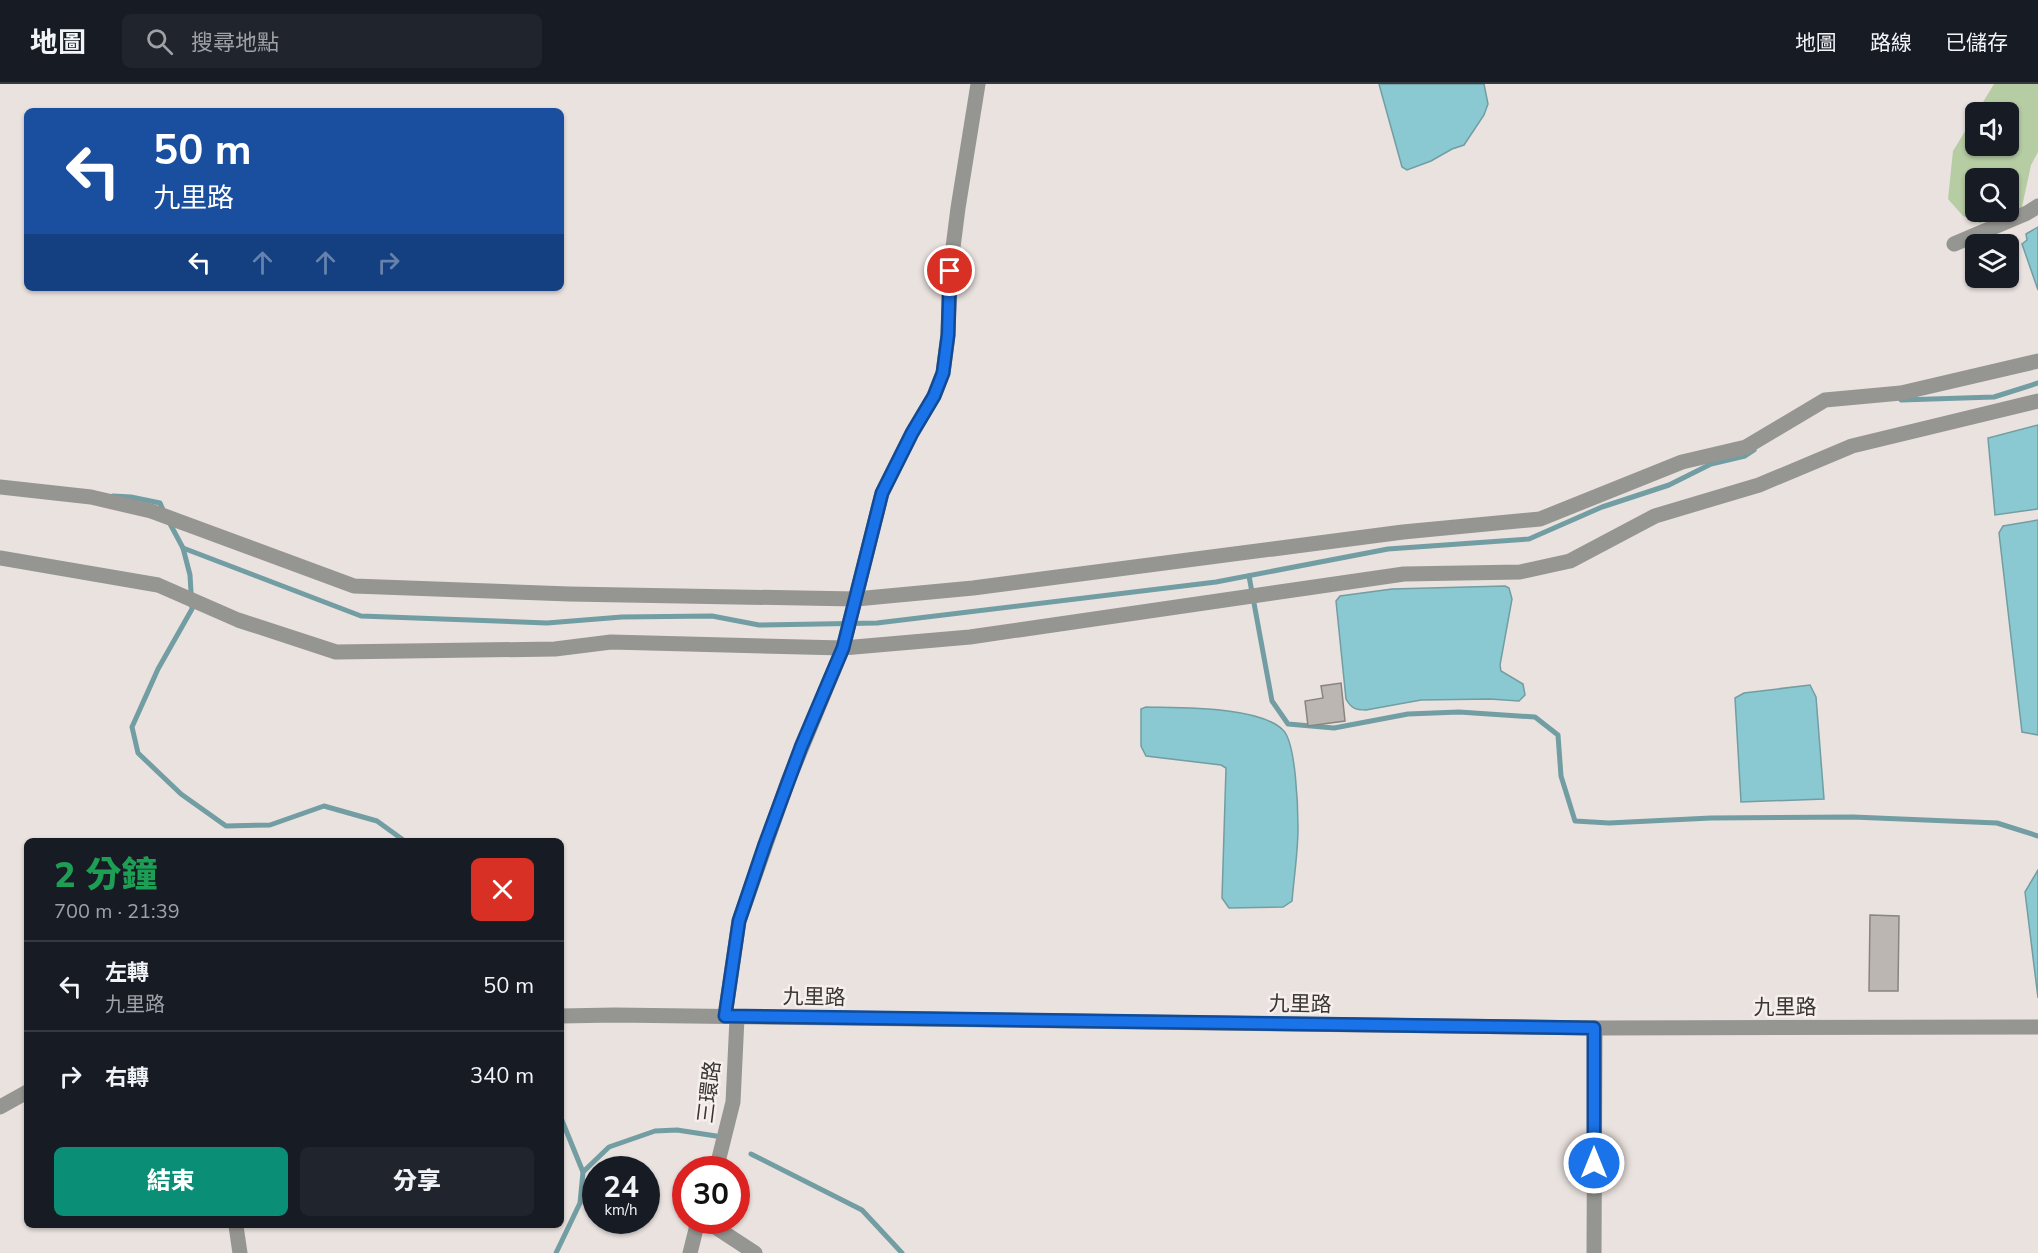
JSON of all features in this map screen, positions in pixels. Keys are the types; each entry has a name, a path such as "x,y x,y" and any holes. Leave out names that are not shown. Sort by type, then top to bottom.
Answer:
{"street":[{"name":"三環路","path":"720,1156 733,1102 731,1017 739,921 788,781 843,648 882,493 912,433 934,396 943,373 948,335 952,250 978,84"},
{"path":"1954,244 2027,213 2038,206"},
{"path":"0,487 91,497 151,511 354,586 569,594 856,599 973,588 1403,532 1540,519 1682,462 1746,447 1825,400 1901,393 2038,361"},
{"path":"0,558 158,585 238,620 336,652 555,649 611,642 843,648 970,637 1404,574 1520,572 1570,561 1655,516 1759,485 1852,446 2038,401"},
{"name":"九里路","path":"564,1016 1594,1028 2038,1027"},
{"path":"1594,1028 1594,1253"},
{"path":"0,1107 24,1094"},
{"path":"236,1228 240,1253"},
{"path":"690,1253 695,1234"},
{"path":"726,1234 755,1253"}],"green space":[{"path":"1994,84 2038,84 2038,152 2031,165 2022,207 2019,208 2019,168 1965,168 1965,217 1963,216 1948,199 1953,151 1965,131 1965,156 2019,156 2019,102 1983,102"}],"water":[{"path":"1379,84 1484,84 1488,104 1484,115 1464,145 1407,170 1402,167"},
{"path":"2038,227 2038,290 2022,244 2027,240 2026,234"},
{"path":"2038,425 2038,509 1995,515 1988,438"},
{"path":"2038,520 2038,735 2022,732 1999,533 2003,526"},
{"path":"1505,586 1509,588 1512,599 1500,665 1501,671 1523,684 1525,695 1519,701 1421,700 1366,710 1356,709 1350,705 1346,699 1336,601 1340,596 1392,589"},
{"path":"1810,685 1816,697 1824,799 1741,802 1735,698 1744,693"},
{"path":"1146,707 1198,708 1238,712 1272,722 1283,730 1291,748 1297,806 1298,828 1292,901 1283,907 1229,908 1222,898 1226,768 1221,765 1146,756 1141,746 1141,709"},
{"path":"2038,870 2038,998 2025,892"}],"building":[{"path":"1341,683 1345,721 1308,726 1305,701 1323,698 1321,686"},
{"path":"1870,915 1899,916 1898,991 1869,991"}],"waterway":[{"path":"1901,400 1994,397 2038,383"},
{"path":"183,548 361,616 547,623 622,617 712,616 759,625 877,623 1216,582 1388,549 1529,539 1602,507 1669,485 1711,464 1745,456 1754,450"},
{"path":"113,496 160,503 164,512"},
{"path":"168,520 183,548 190,575 192,609 158,669 132,727 138,753 181,794 226,826 270,825 324,806 377,821 400,838"},
{"path":"1249,576 1272,701 1288,724 1334,728 1408,714 1459,712 1535,717 1558,735 1561,776 1575,821 1609,823 1711,818 1853,817 1997,823 2038,836"},
{"path":"556,1253 580,1203 583,1172 564,1125"},
{"path":"600,1156 609,1147 655,1131 677,1130 716,1136"},
{"path":"751,1154 862,1210 902,1253"}],"route":[{"path":"950,271 948,335 943,373 934,396 912,433 882,493 843,648 801,747 739,921 725,1016 1594,1028 1594,1163"}]}
